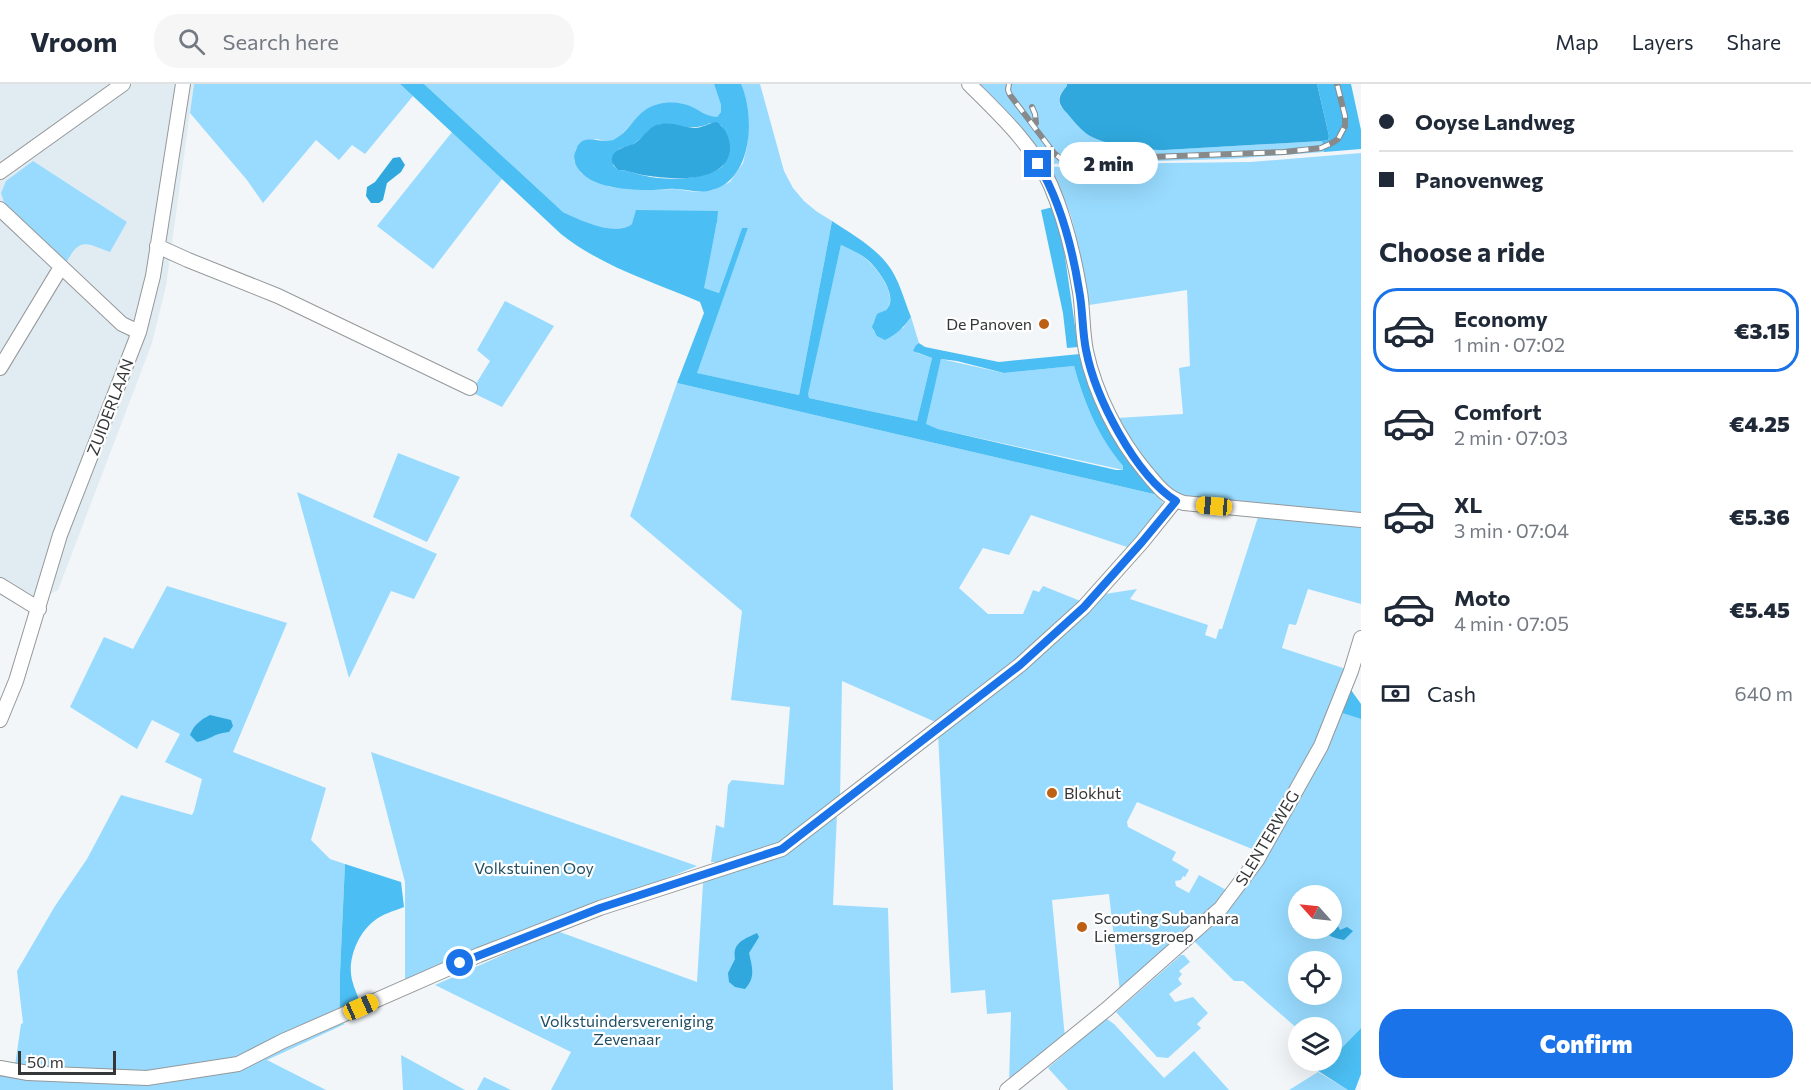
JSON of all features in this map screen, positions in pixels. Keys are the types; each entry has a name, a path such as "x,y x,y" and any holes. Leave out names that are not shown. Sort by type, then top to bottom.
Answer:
{"street":[{"path":"0,172 123,84"},
{"name":"ZUIDERLAAN","path":"0,720 16,681 60,535 139,332 153,276 183,84"},
{"path":"969,84 1018,134 1050,185 1063,218 1073,257 1080,291 1086,350 1108,414 1129,452 1160,489 1176,501 1184,503 1361,520"},
{"path":"0,209 122,324 139,332"},
{"path":"158,246 278,296 470,388"},
{"path":"0,368 61,267"},
{"path":"0,1068 28,1073 147,1078 238,1064 283,1041 479,955 600,908 782,849 1020,665 1084,607 1176,501"},
{"path":"0,585 39,609"},
{"name":"SLENTERWEG","path":"1007,1090 1107,1009 1221,908 1257,860 1321,746 1351,671 1361,638"}],"shaded area":[{"path":"0,84 194,84 166,286 152,343 58,590 26,606 0,589"},
{"path":"400,84 424,84 563,212 579,219 598,226 616,229 632,224 636,210 718,211 704,288 719,293 742,228 748,228 697,373 799,395 832,221 869,246 888,265 898,283 911,317 900,330 889,338 885,340 877,336 872,327 877,314 886,310 889,305 887,285 867,259 841,245 809,398 917,421 932,358 913,351 919,343 925,347 999,362 1080,354 1110,432 1129,461 1158,495 677,383 704,313 700,302 610,264 561,234","holes":["941,359 1004,373 1074,366 1093,419 1106,443 1123,466 1123,470 938,429 926,424"]},
{"path":"714,84 741,84 748,113 749,129 743,160 736,173 726,184 712,190 703,192 611,187 591,180 575,163 575,152 583,141 615,139 650,107 668,102 681,103 717,117 721,112","holes":["710,123 721,125 728,138 723,166 716,171 697,177 655,178 618,170 613,165 619,149 632,145 660,124 692,127"]},
{"path":"1067,84 1317,84 1329,136 1328,140 1322,141 1164,150 1124,146 1094,138 1076,124 1060,103 1061,93"},
{"path":"1317,84 1351,84 1361,130 1361,149 1324,152 1322,141 1328,140 1329,136"},
{"path":"717,122 726,132 730,146 728,158 712,173 687,178 661,177 618,170 613,163 612,158 615,152 635,143 657,125 669,124 694,128"},
{"path":"400,157 405,165 401,172 387,183 383,200 379,203 371,203 366,196 367,187 375,182 393,158"},
{"path":"1053,207 1064,250 1078,347 1067,348 1063,313 1041,210"},
{"path":"1351,690 1361,704 1361,719 1342,713"},
{"path":"210,715 231,720 233,726 229,732 197,742 190,735 198,723"},
{"path":"345,864 401,882 404,907 377,919 363,932 355,948 351,964 353,983 362,1007 340,1017 340,973"},
{"path":"1347,927 1353,931 1344,940 1341,939 1342,929"},
{"path":"757,933 759,937 749,953 751,980 745,989 735,987 729,982 728,973 735,959 735,949 740,942"},
{"path":"1361,1028 1361,1074 1355,1090 1348,1090 1318,1071 1342,1071 1342,1048"}],"green space":[{"path":"194,84 400,84 413,96 365,154 352,145 339,160 316,140 263,203 247,180 190,113"},
{"path":"424,84 714,84 721,105 721,112 717,117 708,117 702,112 645,110 618,138 609,142 597,139 580,143 576,149 574,161 581,173 610,187 696,192 713,190 730,182 743,163 748,127 741,84 760,84 784,171 793,188 804,201 832,221 799,395 696,373 748,228 742,228 719,293 703,288 717,223 632,224 616,229 598,226 563,212"},
{"path":"979,84 1067,84 1060,96 1061,107 1164,150 1322,141 1324,152 1228,159 1046,164 1023,133"},
{"path":"452,132 502,179 433,269 377,226"},
{"path":"1361,153 1361,515 1190,500 1168,488 1136,451 1117,418 1183,414 1179,368 1190,366 1187,290 1089,305 1071,216 1051,167 1250,162"},
{"path":"33,161 127,222 110,252 84,244 75,249 66,263 5,205 1,193 6,181"},
{"path":"841,245 867,260 882,278 889,292 889,305 875,320 874,332 903,328 911,317 919,343 916,345 917,353 932,358 917,421 809,398 807,394"},
{"path":"505,301 554,326 502,407 471,392 490,361 477,350"},
{"path":"941,359 1004,373 1074,366 1093,419 1106,443 1123,466 1123,470 938,429 925,424"},
{"path":"677,383 1158,495 1164,505 1133,549 1031,515 1009,555 983,548 959,588 988,614 1023,614 1033,590 1039,592 1043,586 1083,602 1021,661 940,724 842,681 840,801 789,839 743,862 711,862 716,825 724,828 728,785 732,780 784,785 790,707 731,700 742,611 630,516"},
{"path":"398,453 460,477 427,542 373,517"},
{"path":"297,492 437,554 414,599 391,591 349,678"},
{"path":"1258,517 1361,526 1361,604 1308,589 1296,625 1289,624 1282,648 1346,669 1316,744 1257,851 1137,802 1127,822 1128,827 1176,852 1172,860 1189,870 1185,877 1175,881 1176,886 1189,893 1199,875 1228,891 1206,916 1120,992 1109,894 1052,900 1065,1038 1009,1085 1011,1012 987,1014 985,990 951,993 938,733 1019,669 1105,594 1137,589 1130,599 1208,625 1205,635 1216,639 1219,629 1222,629"},
{"path":"167,586 287,623 233,752 326,788 311,840 330,859 345,864 340,1017 262,1051 195,1068 109,1074 15,1065 23,1023 17,971 55,906 87,859 121,795 192,815 194,811 202,779 165,762 180,734 152,720 137,749 70,707 104,637 133,649"},
{"path":"1342,713 1361,719 1361,1028 1342,1048 1342,1017 1288,1017 1288,1020 1243,981 1234,981 1194,941 1211,928 1232,904 1257,872 1328,745"},
{"name":"Volkstuinen Ooy","path":"371,752 697,866 405,985 405,882"},
{"name":"Volkstuindersvereniging Zevenaar","path":"837,813 833,905 888,908 893,1090 551,1090 571,1052 435,985 557,931 697,982 703,883 784,849"},
{"path":"1181,955 1184,955 1190,962 1179,971 1182,974 1178,979 1182,984 1169,994 1175,1002 1193,997 1208,1013 1197,1024 1201,1028 1168,1058 1157,1057 1116,1012"},
{"path":"1107,1019 1164,1078 1194,1051 1229,1090 1068,1090 1048,1068"},
{"path":"345,1024 267,1060 326,1090 0,1090 0,1070 88,1081 267,1056"},
{"path":"401,1055 465,1090 403,1090"},
{"path":"1318,1072 1348,1090 1289,1090"},
{"path":"484,1077 511,1090 477,1090"}],"railway":[{"path":"1009,84 1010,95 1054,153 1060,158 1069,160 1284,152 1321,148 1338,139 1345,126 1345,116 1337,84"},
{"path":"1032,107 1036,123"}],"place":[{"name":"De Panoven","path":"1044,324"},
{"name":"Blokhut","path":"1052,793"},
{"name":"Scouting Subanhara Liemersgroep","path":"1082,927"}],"route":[{"path":"460,963 600,908 782,849 1020,665 1084,607 1176,501 1160,489 1129,452 1108,414 1086,350 1080,291 1063,218 1050,185 1038,164"}]}
